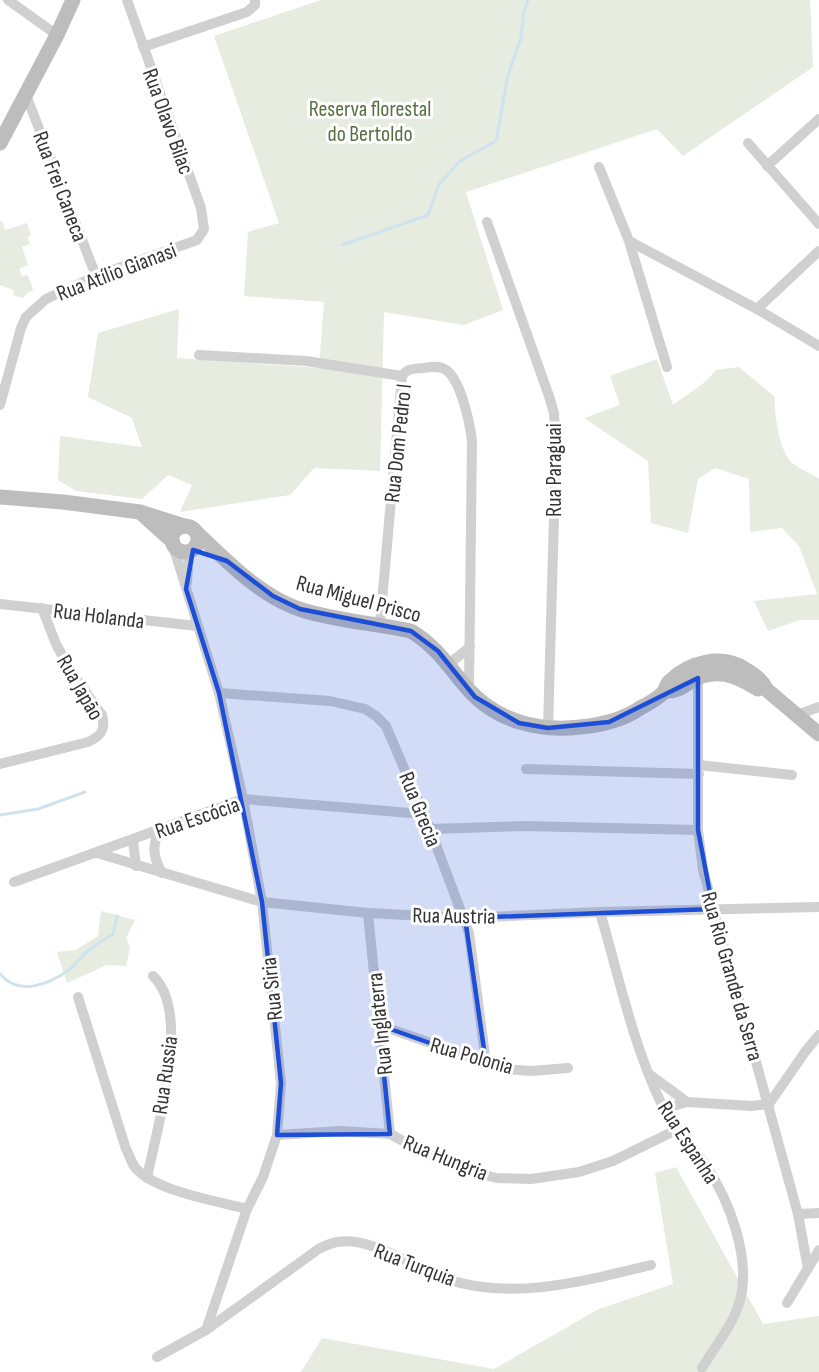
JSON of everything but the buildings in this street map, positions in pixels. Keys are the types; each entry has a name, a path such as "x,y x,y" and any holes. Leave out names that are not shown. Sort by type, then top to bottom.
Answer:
{"street":[{"path":"9,0 57,35"},
{"path":"0,143 73,0"},
{"name":"Rua Olavo Bilac","path":"127,0 201,208 204,229 196,240"},
{"path":"143,47 247,12 255,4 255,0"},
{"name":"Rua Frei Caneca","path":"26,95 96,276"},
{"path":"767,166 819,119"},
{"path":"748,143 819,224"},
{"path":"599,166 629,241 667,367"},
{"name":"Rua Paraguai","path":"487,222 533,346 554,413 556,447 548,728"},
{"name":"Rua Atílio Gianasi","path":"0,405 21,328 26,317 46,299 96,276 196,240"},
{"path":"629,241 757,309 819,346"},
{"path":"757,309 819,251"},
{"path":"199,356 306,361 402,376"},
{"name":"Rua Dom Pedro I","path":"380,624 402,376 410,369 435,367 445,369 456,384 470,426 472,441 469,690"},
{"name":"Rua Miguel Prisco","path":"0,497 140,512 192,528 227,561 273,596 300,609 411,631 438,651 469,690 488,706 519,723 548,728 579,727 609,722 639,709 665,691 668,682 680,674 701,663 716,660 740,665 764,682 767,690 819,734"},
{"name":"Rua Miguel Prisco","path":"140,512 180,551 191,551 227,561"},
{"path":"173,543 174,532 184,526"},
{"path":"191,551 198,543 198,534"},
{"name":"Rua Siria","path":"173,543 219,693 243,799 262,902 281,1083 277,1136 263,1177 247,1209 206,1330"},
{"name":"Rua Siria","path":"186,589 191,551"},
{"name":"Rua Holanda","path":"0,604 197,626"},
{"name":"Rua Japão","path":"0,764 88,742 98,738 103,731 102,715 69,668 56,644 42,608"},
{"path":"448,664 470,646"},
{"name":"Rua Miguel Prisco","path":"665,691 674,692 698,678 716,672 736,676 758,689 767,690"},
{"name":"Rua Rio Grande da Serra","path":"698,678 698,830 703,870 798,1214 808,1269"},
{"name":"Rua Grecia","path":"219,693 330,701 365,709 386,726 465,918 473,952 486,1063"},
{"path":"797,715 819,707"},
{"path":"526,770 699,770 792,775"},
{"name":"Rua Escócia","path":"14,882 133,841 161,828 243,799 423,814"},
{"path":"430,830 523,826 698,830"},
{"path":"161,828 153,852 162,873"},
{"path":"133,841 136,866"},
{"name":"Rua Austria","path":"97,853 262,902 368,913 465,918 600,912 819,907"},
{"name":"Rua Espanha","path":"600,912 648,1074 664,1109 707,1167 722,1193 736,1232 744,1273 740,1301 732,1320 702,1368"},
{"name":"Rua Inglaterra","path":"368,913 390,1134"},
{"name":"Rua Russia","path":"147,1178 169,1073 171,1048 170,1011 166,994 161,983 153,976"},
{"name":"Rua Russia","path":"78,998 126,1149 134,1166 147,1178"},
{"name":"Rua Polonia","path":"379,1025 504,1069 531,1071 568,1068"},
{"path":"664,1109 687,1102 752,1106 769,1104 819,1035"},
{"path":"648,1074 687,1102"},
{"name":"Rua Hungria","path":"277,1136 340,1131 390,1134 431,1156 465,1170 497,1178 531,1179 579,1172 613,1161 678,1129"},
{"path":"147,1178 161,1185 247,1209"},
{"path":"798,1214 819,1213"},
{"name":"Rua Turquia","path":"206,1330 320,1248 335,1242 352,1241 384,1251 445,1278 483,1287 513,1290 575,1283 651,1265"},
{"path":"787,1303 819,1250"},
{"path":"157,1357 206,1330"}],"highlighted area":[{"path":"193,550 227,561 273,596 300,609 411,631 438,651 475,697 519,723 548,728 609,722 698,678 698,830 713,909 465,918 486,1063 379,1025 390,1134 277,1135 281,1083 262,902 219,693 186,589"}],"green space":[{"name":"Reserva florestal do Bertoldo","path":"321,0 810,0 813,67 683,156 657,129 466,192 503,310 464,325 384,312 380,471 314,468 290,495 180,512 192,485 168,475 142,499 76,491 58,480 60,436 142,447 132,418 88,397 98,333 179,309 177,358 319,368 324,302 244,296 248,232 279,223 214,36"},
{"path":"2,220 5,230 27,223 31,235 28,237 30,244 22,247 28,265 19,269 22,276 28,275 33,290 23,298 13,295 14,290 0,285 0,223"},
{"path":"657,359 673,405 705,382 716,370 739,367 775,397 778,430 786,455 793,464 819,479 819,620 800,620 768,631 754,601 817,594 799,546 782,528 750,532 749,479 715,468 698,479 688,533 651,523 648,461 584,418 620,405 610,376"},
{"path":"101,911 135,920 126,938 130,947 126,966 107,965 67,983 57,952 76,950 98,936"},
{"path":"676,1167 763,1324 819,1316 819,1372 301,1372 322,1338 494,1369 599,1309 673,1284 655,1173"}],"waterway":[{"path":"342,245 428,215 439,184 460,161 496,141 508,75 521,38 524,11 528,0"},
{"path":"0,815 38,809 85,792"},
{"path":"0,974 8,981 25,987 52,980 69,970 89,950 113,934 117,916"}]}
